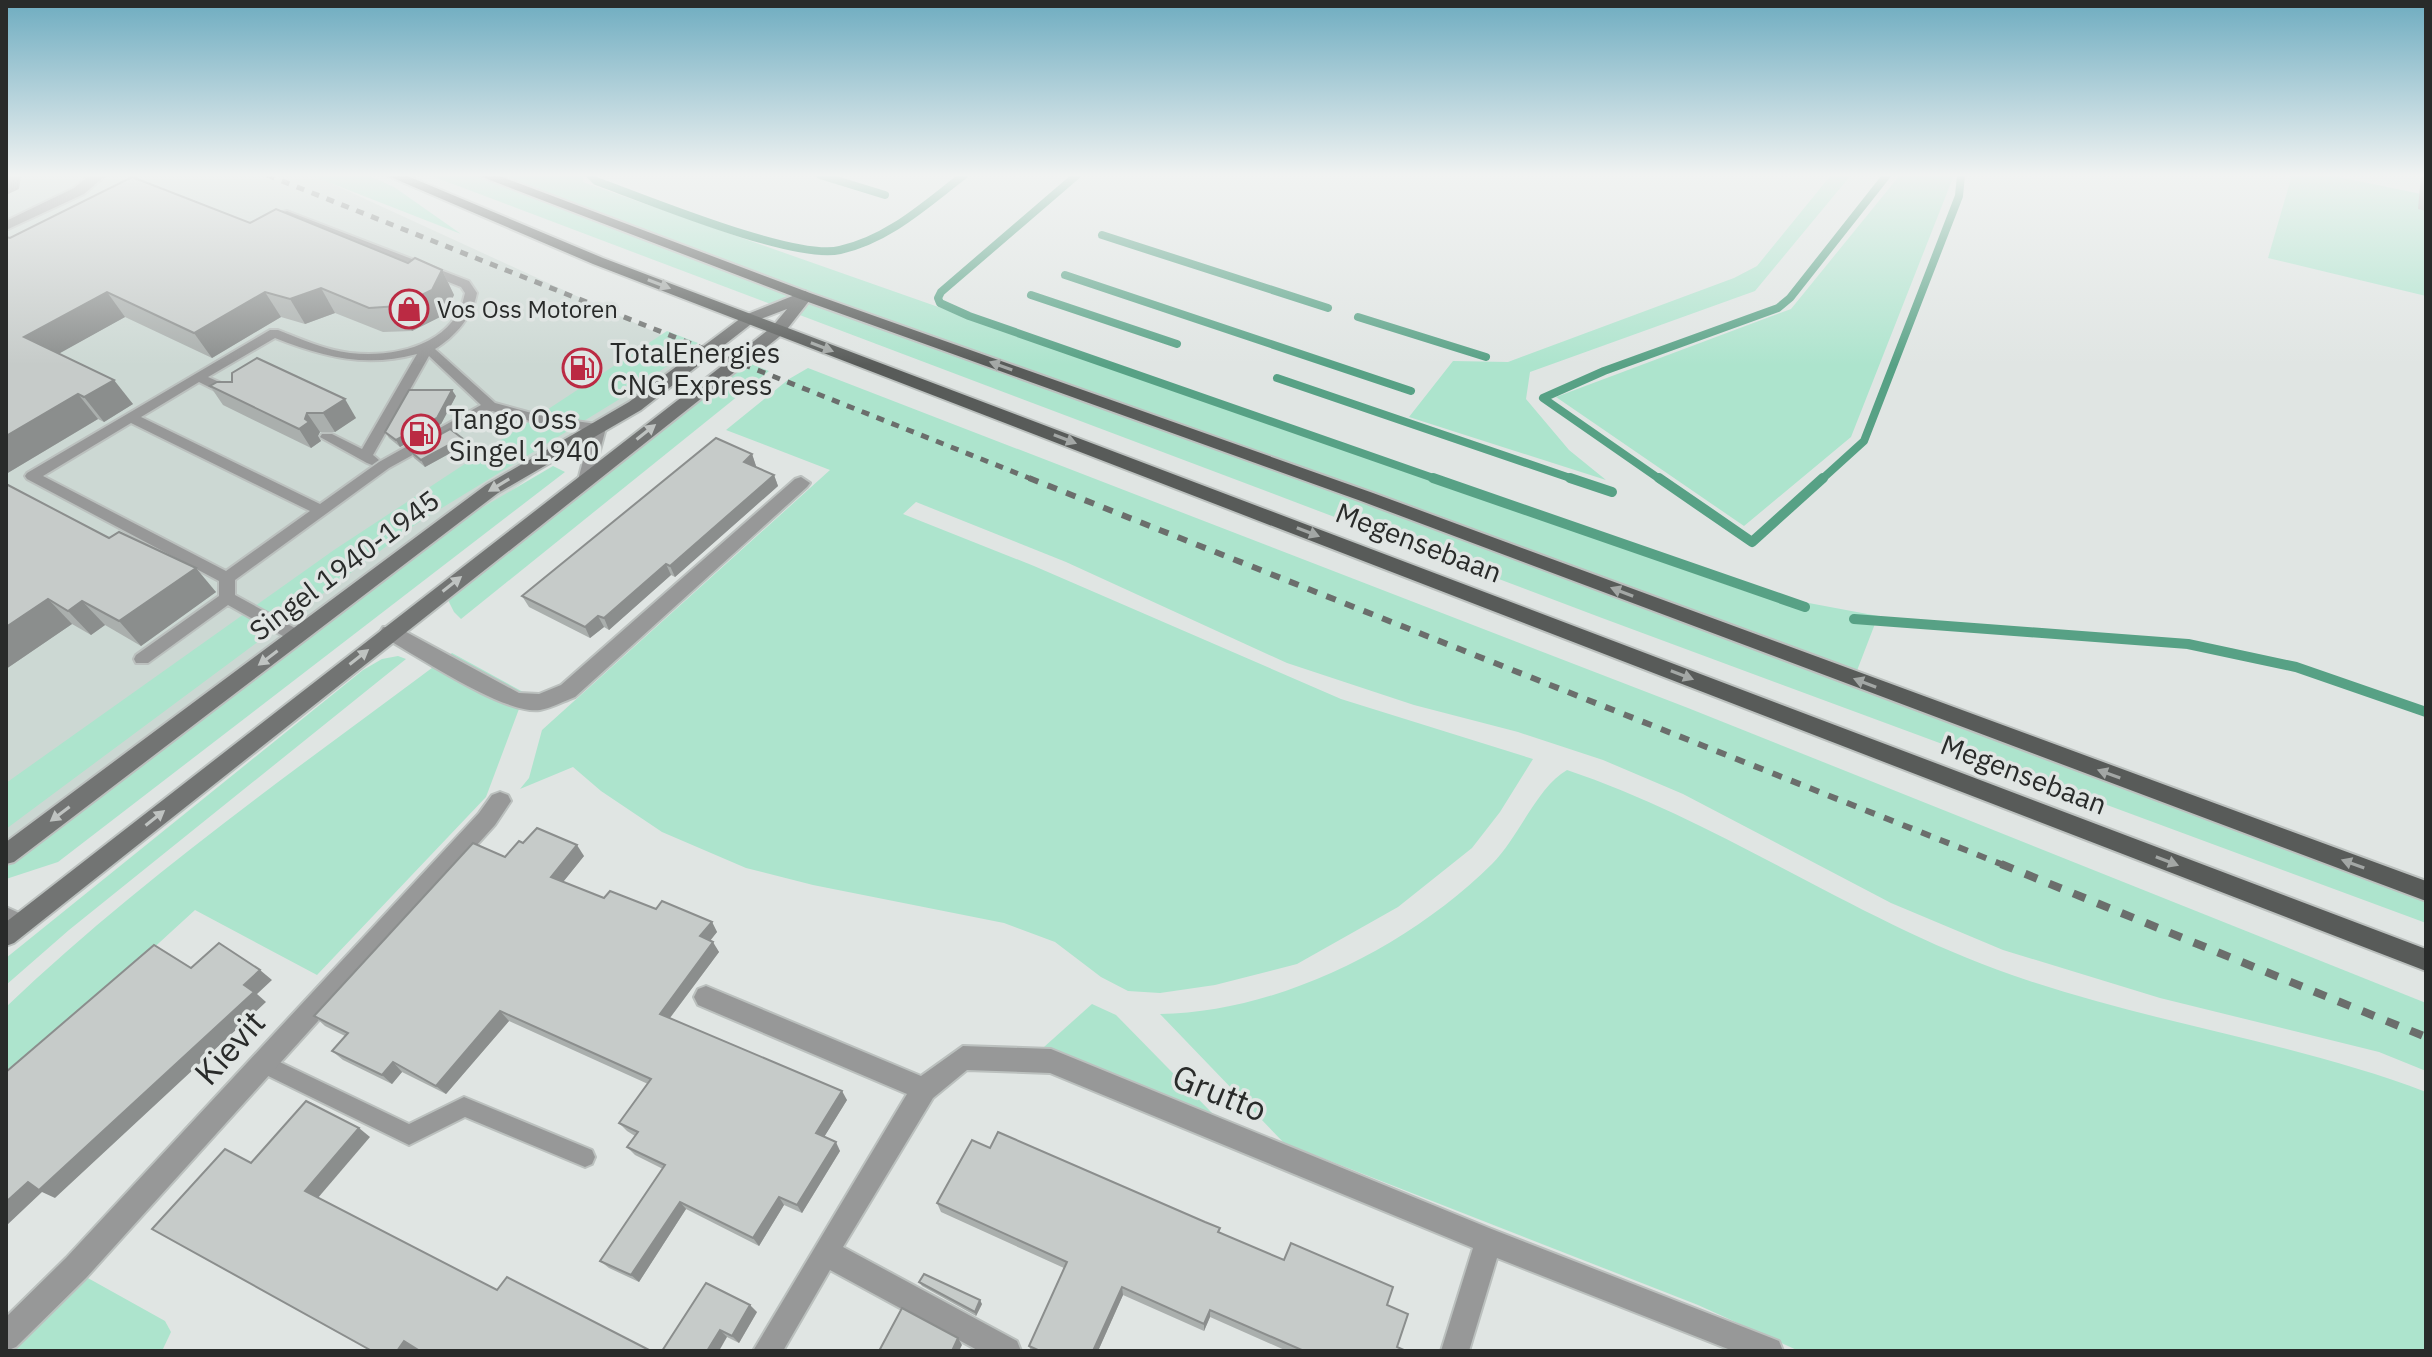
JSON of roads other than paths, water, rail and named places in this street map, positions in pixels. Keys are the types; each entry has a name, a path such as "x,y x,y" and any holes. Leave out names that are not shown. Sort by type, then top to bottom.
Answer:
{"main road":[{"name":"Megensebaan","path":"544,238 2426,960"},
{"name":"Megensebaan","path":"652,238 1367,497 2426,891"},
{"name":"Singel 1940-1945","path":"6,855 492,489 635,406 750,318 805,296"},
{"path":"11,925 778,330 805,296"}],"street":[{"path":"390,632 516,701 540,702 568,691 801,483"},
{"name":"Kievit","path":"6,1337 76,1268 500,801"},
{"path":"706,997 924,1089"},
{"name":"Grutto","path":"825,1252 924,1089 963,1058 1051,1061 1489,1241 1769,1351"},
{"path":"1455,1351 1489,1241"},
{"path":"767,1351 825,1252 1007,1351"}],"lane":[{"path":"227,578 32,476 274,333 330,356 352,359 405,355 427,348 446,337 469,304 471,293 465,284 349,238"},
{"path":"427,348 490,406 546,421 599,428 585,480"},
{"path":"365,456 427,348"},
{"path":"198,377 238,396"},
{"path":"227,578 384,465 490,406"},
{"path":"131,417 321,510"},
{"path":"327,437 384,465"},
{"path":"227,578 227,598"},
{"path":"227,598 296,636"},
{"path":"142,659 227,598"},
{"path":"263,1063 409,1135 464,1107 585,1157"}],"waterway":[{"path":"757,238 819,251 840,250 874,238"},
{"path":"1003,238 941,292 938,298 940,303 969,316 1439,480"},
{"path":"1112,238 1328,308"},
{"path":"1661,480 1543,398 1604,371 1778,308 1790,298 1837,238"},
{"path":"1821,480 1864,441 1943,238"},
{"path":"1065,275 1411,391"},
{"path":"1031,295 1177,344"},
{"path":"1358,317 1486,357"},
{"path":"1277,378 1576,480"},
{"path":"1433,478 1805,607"},
{"path":"1570,478 1576,480"},
{"path":"1659,478 1752,542 1823,478"},
{"path":"1576,480 1612,492"},
{"path":"1854,619 2188,644 2296,667 2426,712"}],"railway":[{"path":"426,238 1034,480"},
{"path":"1029,478 2002,865"},
{"path":"2002,865 2426,1037"}],"place":[{"name":"Vos Oss Motoren","path":"409,309"},
{"name":"TotalEnergies CNG Express","path":"582,368"},
{"name":"Tango Oss Singel 1940","path":"421,434"}]}
